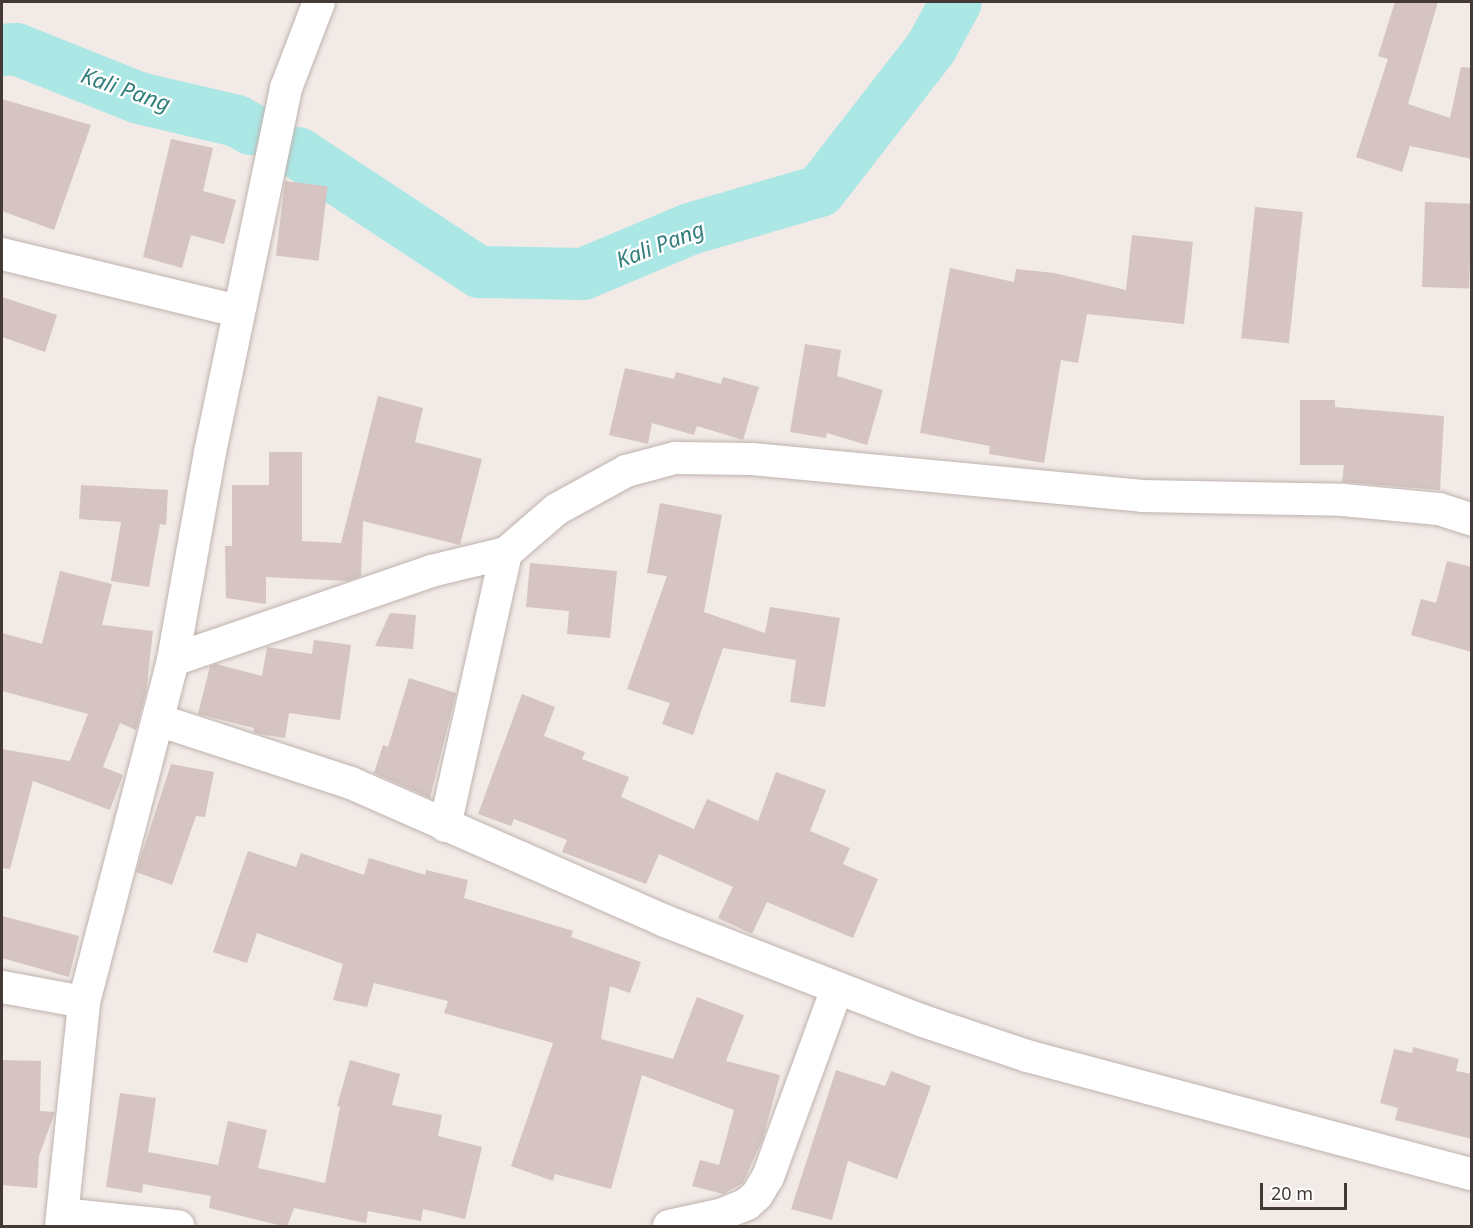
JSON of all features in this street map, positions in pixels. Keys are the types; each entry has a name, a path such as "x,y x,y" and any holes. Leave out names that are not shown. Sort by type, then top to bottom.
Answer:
{"street":[{"path":"178,1227 62,1220 84,1002 173,660 238,311 286,88 319,2"},
{"path":"2,254 238,311"},
{"path":"173,660 431,571 506,553 557,509 626,471 675,458 752,459 1142,496 1343,500 1438,509 1472,520"},
{"path":"445,826 506,553"},
{"path":"158,720 351,783 665,921 837,988 1027,1056 1472,1174"},
{"path":"2,987 84,1002"},
{"path":"669,1227 720,1215 757,1195 768,1177 837,988"}],"building":[{"path":"1395,2 1438,2 1408,104 1450,118 1461,67 1472,68 1472,159 1410,146 1402,172 1356,157 1388,59 1378,56"},
{"path":"2,99 91,125 54,230 2,211"},
{"path":"171,139 213,148 203,191 236,200 224,244 191,235 182,268 143,257"},
{"path":"285,181 328,186 319,261 276,255"},
{"path":"1425,202 1472,204 1469,289 1422,287"},
{"path":"1255,207 1303,212 1289,343 1241,338"},
{"path":"1132,235 1193,242 1184,324 1087,314 1078,363 1061,360 1044,463 989,454 990,446 920,433 950,268 1014,282 1016,269 1054,273 1126,290"},
{"path":"2,297 57,315 45,352 2,337"},
{"path":"805,344 841,350 837,376 883,390 867,445 827,433 826,438 790,432"},
{"path":"625,368 674,379 676,372 721,384 723,377 759,387 743,440 697,426 694,435 652,423 648,444 609,435"},
{"path":"378,396 423,408 415,442 482,459 460,545 363,521 361,576 348,581 266,577 266,604 226,598 225,546 232,546 232,485 269,485 269,452 302,452 302,541 341,543"},
{"path":"1300,400 1335,400 1335,407 1444,416 1440,490 1342,482 1344,465 1300,465"},
{"path":"81,485 168,490 166,525 160,524 149,587 111,581 121,522 79,519"},
{"path":"660,503 722,515 704,612 765,633 770,607 840,618 825,707 790,702 796,660 723,648 693,735 662,724 670,703 627,689 667,576 647,573"},
{"path":"1447,561 1472,567 1472,652 1411,635 1421,599 1436,603"},
{"path":"530,563 617,571 610,638 567,634 569,611 526,607"},
{"path":"60,571 112,584 102,625 153,631 146,692 136,730 120,723 103,767 123,775 110,810 33,781 10,869 2,868 2,749 70,761 88,714 2,691 2,633 42,644"},
{"path":"390,613 416,615 413,649 375,646"},
{"path":"314,640 351,645 340,720 289,713 285,738 260,734 253,732 254,728 198,714 210,666 216,664 262,676 267,647 312,654"},
{"path":"409,678 456,693 430,798 374,773 383,745 388,747"},
{"path":"522,694 555,707 544,736 585,752 582,759 629,777 621,797 694,829 707,799 758,821 776,772 826,790 810,831 850,848 843,864 878,879 853,938 767,902 752,934 718,918 733,887 659,854 646,884 562,852 567,840 514,819 511,826 478,814"},
{"path":"171,764 214,772 205,817 196,816 172,885 136,872"},
{"path":"248,851 296,867 301,853 364,875 369,858 425,875 426,870 468,880 464,898 573,931 571,937 641,962 630,993 610,986 601,1039 673,1059 697,997 744,1015 726,1061 780,1075 763,1138 743,1183 723,1194 692,1186 700,1160 719,1165 734,1110 642,1075 611,1189 555,1174 553,1181 511,1166 553,1043 444,1013 448,1001 374,983 367,1007 333,1000 343,964 257,933 247,963 213,952"},
{"path":"2,916 79,936 69,977 2,958"},
{"path":"1413,1047 1459,1059 1456,1071 1472,1074 1472,1139 1395,1120 1398,1108 1380,1103 1394,1049 1412,1053"},
{"path":"2,1060 41,1061 40,1111 55,1112 39,1156 37,1188 2,1185"},
{"path":"350,1060 400,1074 392,1105 442,1115 438,1136 482,1147 465,1219 423,1209 421,1221 368,1211 366,1223 294,1208 287,1227 209,1208 211,1196 143,1184 142,1193 106,1187 120,1093 156,1098 148,1152 218,1165 228,1121 267,1130 258,1168 325,1183 340,1107 337,1106"},
{"path":"836,1070 885,1086 891,1071 931,1086 897,1179 848,1161 832,1220 791,1209"}],"waterway":[{"name":"Kali Pang","path":"298,153 479,272 583,274 690,229 820,191 931,48 956,2"},
{"name":"Kali Pang","path":"2,50 16,49 139,98 237,121 251,129"}]}
